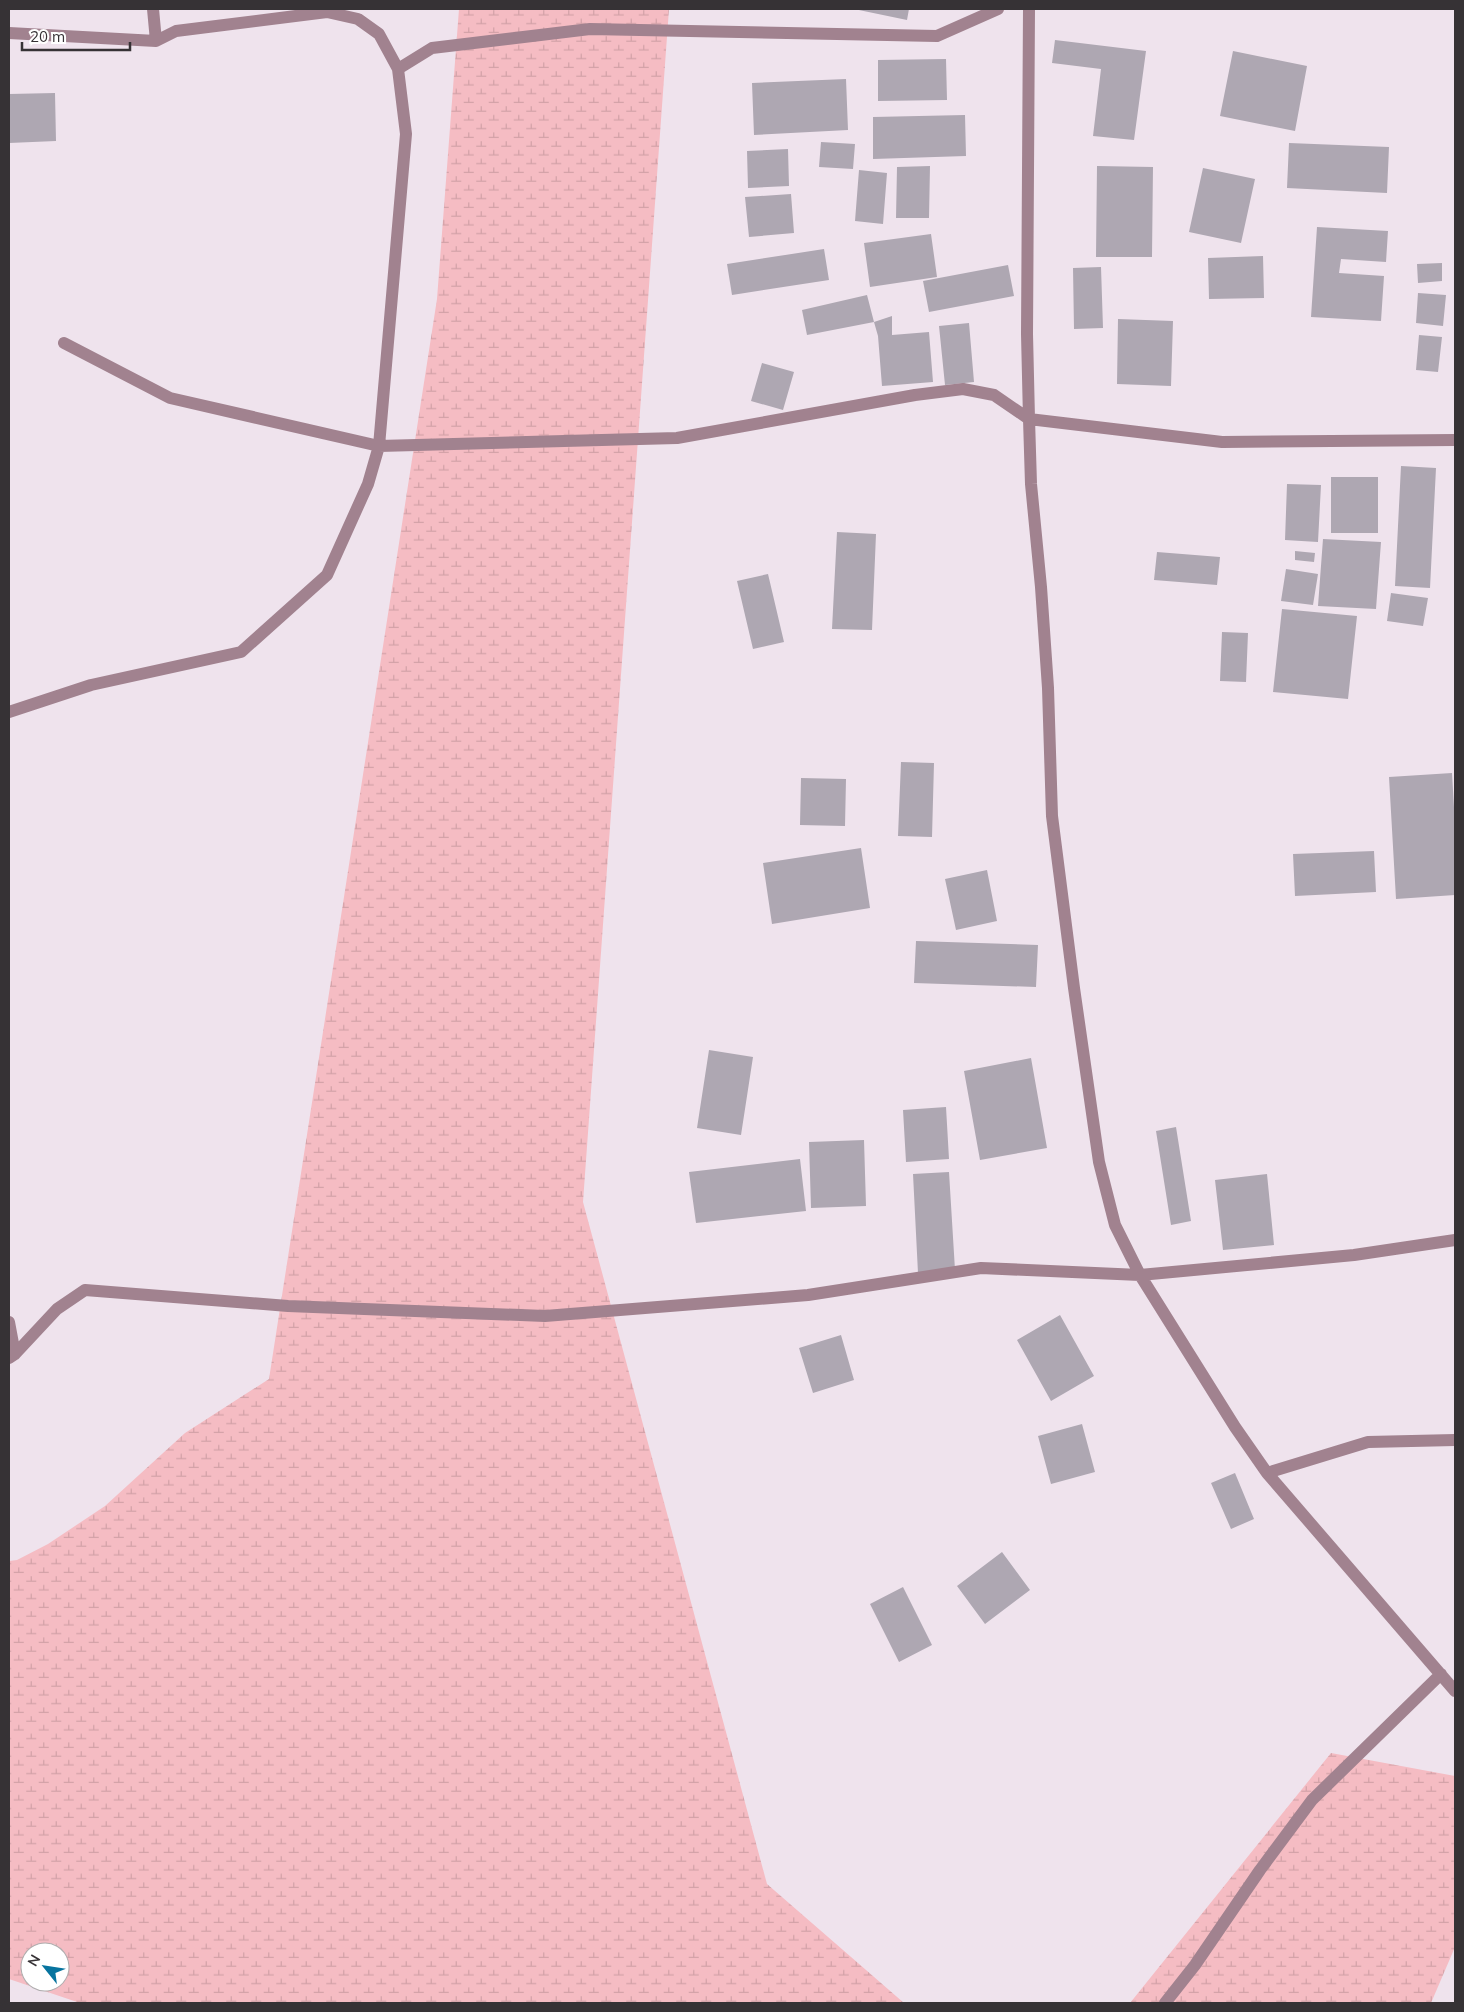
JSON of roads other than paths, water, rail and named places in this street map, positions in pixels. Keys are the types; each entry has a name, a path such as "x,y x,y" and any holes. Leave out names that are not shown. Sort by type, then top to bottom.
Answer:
{"street":[{"path":"153,9 156,41"},
{"path":"398,70 432,48 590,29 937,36 998,9"},
{"path":"1029,9 1027,334 1029,419 1031,484 1042,587 1052,816 1100,1162 1115,1225 1140,1275 1235,1427 1267,1473 1455,1691"},
{"path":"9,33 156,41 176,31 327,12 358,19 379,34 398,70 406,134 378,446 368,484 327,575 241,652 91,685 9,712"},
{"path":"64,343 170,398 378,446 678,438 914,395 963,389 994,395 1029,419 1222,442 1455,440"},
{"path":"12,1356 57,1309 85,1290 288,1306 545,1316 808,1295 982,1268 1140,1275 1354,1255 1455,1240"},
{"path":"9,1322 12,1356"},
{"path":"1267,1473 1368,1442 1455,1440"},
{"path":"1165,2003 1312,1800 1441,1674"}]}
